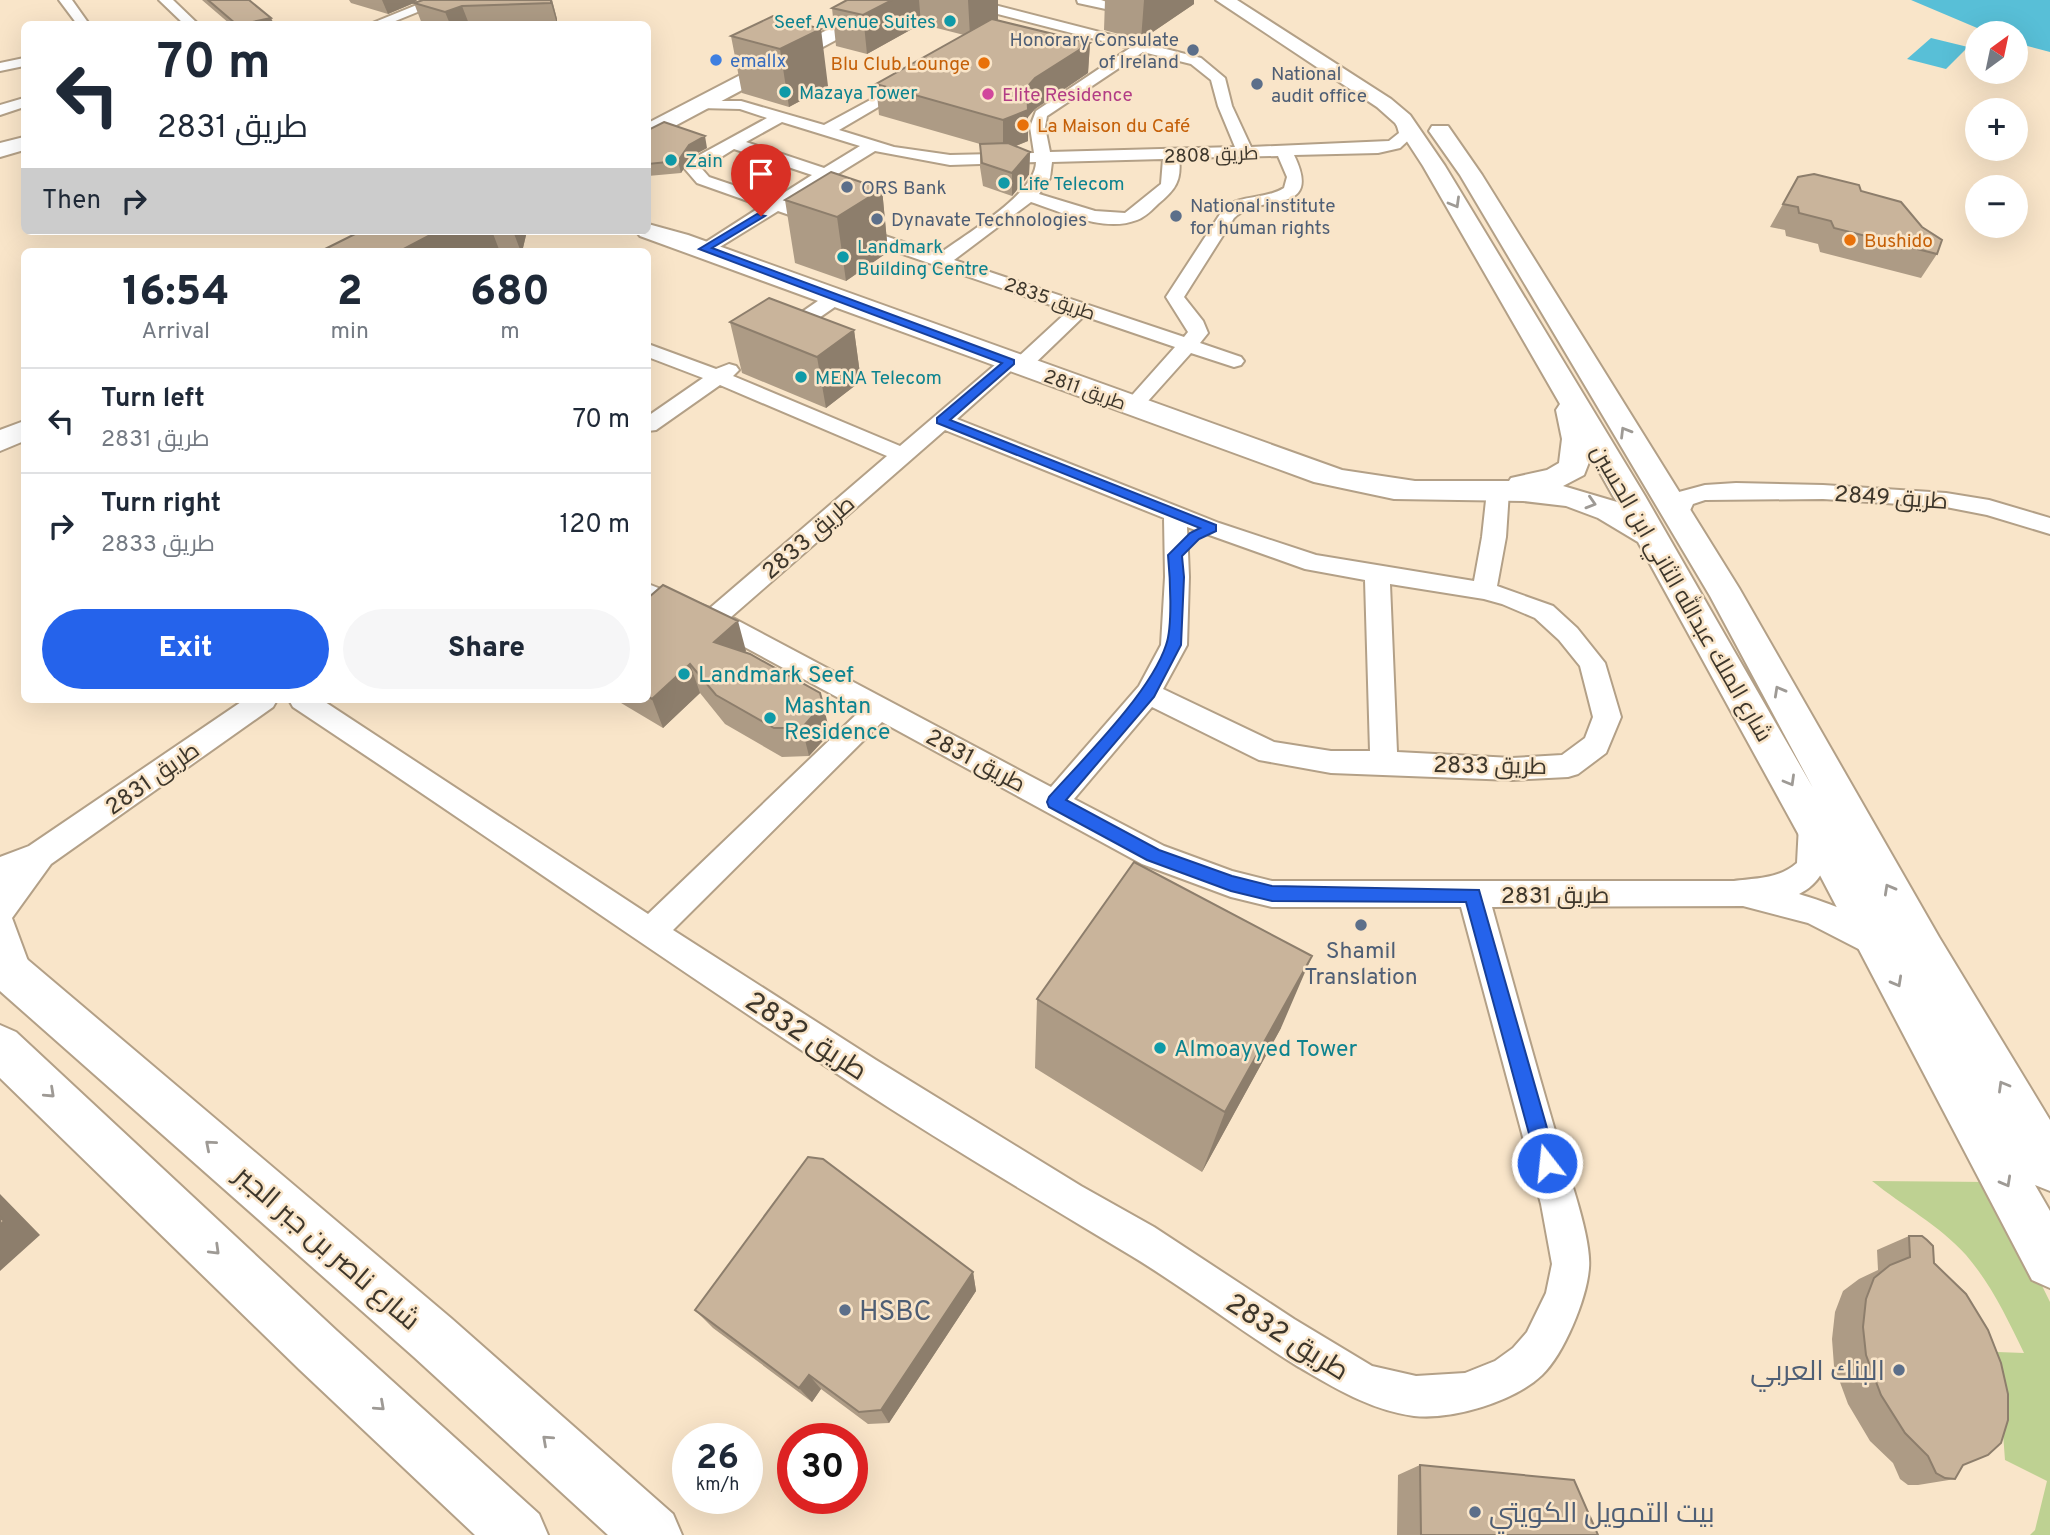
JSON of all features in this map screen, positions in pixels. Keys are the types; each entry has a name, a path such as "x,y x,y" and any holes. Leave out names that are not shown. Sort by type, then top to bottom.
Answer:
{"main road":[{"path":"651,114 803,36 882,0"},
{"path":"651,129 858,21 907,0"},
{"name":"شارع الملك عبدالله الثاني ابن الحسين","path":"1224,0 1363,87 1403,119 1434,166 1649,534 1814,825 2050,1262"},
{"name":"شارع الملك عبدالله الثاني ابن الحسين","path":"1248,0 1403,96 1435,125 1471,175 1727,597 1924,951 2050,1166"},
{"path":"0,145 21,142"},
{"path":"0,152 21,143"},
{"path":"0,152 21,148"},
{"name":"طريق 2811","path":"651,226 835,298 1016,364 1359,484 1396,490 1486,491 1566,496 1602,506 1649,534"},
{"name":"طريق 2811","path":"651,232 692,244"},
{"name":"طريق 2811","path":"1486,491 1556,478 1573,468 1579,452 1577,432 1558,379"},
{"path":"0,442 21,432"},
{"path":"0,458 21,448"},
{"name":"شارع ناصر بن جبر الجبر","path":"10,971 433,1338 652,1535"},
{"path":"0,1047 123,1161 318,1350 518,1535"},
{"path":"462,1481 484,1535"}],"street":[{"path":"65,0 81,21"},
{"path":"165,0 188,21"},
{"path":"385,21 441,0"},
{"path":"960,0 1196,61 1218,78 1225,106 1245,152"},
{"path":"1083,0 1121,4"},
{"path":"1080,30 1121,4"},
{"path":"1004,28 1025,16"},
{"path":"941,261 1029,196 1045,173 1036,123 1041,114 1142,46"},
{"path":"0,67 21,63"},
{"path":"827,130 918,78"},
{"path":"728,89 741,105"},
{"path":"0,110 21,104"},
{"name":"طريق 2808","path":"700,104 741,105 873,145 931,159 1378,148 1410,155 1434,166"},
{"name":"طريق 2835","path":"780,117 700,161 693,169 703,180 1234,361"},
{"name":"طريق 2808","path":"1378,148 1403,139 1407,134 1403,119"},
{"path":"732,143 828,175"},
{"path":"692,244 779,205 873,145"},
{"path":"1133,406 1198,333 1193,321 1175,297 1227,215 1237,206 1286,195 1293,188 1295,180 1284,151"},
{"path":"1029,196 1101,217 1127,218 1138,213 1171,185 1171,155"},
{"path":"651,423 835,298"},
{"name":"طريق 2833","path":"713,619 942,421 1081,309"},
{"path":"651,351 903,455"},
{"name":"طريق 2833","path":"942,421 1212,528 1313,563 1484,591 1508,597 1544,612 1568,634 1592,663 1607,717 1596,746 1568,766 1512,769 1331,762 1269,752 1148,693"},
{"name":"طريق 2849","path":"1650,472 1677,485 1728,492"},
{"path":"1484,591 1494,537 1486,491"},
{"name":"طريق 2849","path":"1677,516 1682,501 1688,496 1728,492 1885,494 1941,499 1999,510 2050,526"},
{"path":"1055,802 1148,693 1174,645 1177,577 1175,513"},
{"path":"1175,555 1195,536 1212,528"},
{"path":"1377,575 1384,762"},
{"name":"طريق 2831","path":"651,593 713,619 1153,855 1231,884 1272,894 1734,894 1780,900 1816,911 1878,945"},
{"name":"طريق 2831","path":"0,870 40,855 260,703"},
{"name":"طريق 2832","path":"307,703 443,792 532,855 864,1072 1068,1199 1141,1240 1280,1333 1365,1384 1416,1396 1465,1393 1509,1375 1527,1362 1541,1346 1564,1296 1571,1264 1559,1204 1473,895"},
{"path":"651,932 879,709"},
{"name":"طريق 2831","path":"1734,894 1779,887 1800,879 1812,864 1814,825"},
{"name":"طريق 2831","path":"0,911 1,905 40,855"},
{"path":"0,926 10,971"}],"green space":[{"path":"1872,1181 1991,1182 2050,1302 2050,1535 2030,1535 2035,1530 2047,1481 2005,1460 1997,1352 2024,1353 2011,1327 1991,1290 1966,1255 1933,1225"}],"water":[{"path":"1911,0 2050,0 2050,52 2028,46 2028,21 1965,23"},
{"path":"1931,38 1965,46 1965,50 1946,69 1907,59"}],"building":[{"path":"208,0 249,0 271,18 257,21 232,21"},
{"path":"423,0 551,0 551,3 462,6 445,12 414,3"},
{"path":"847,0 892,0 863,15 832,8"},
{"path":"773,16 821,29 780,49 731,36"},
{"path":"992,19 1090,43 1035,78 1027,87 1028,110 1003,120 876,84"},
{"path":"664,122 705,136 689,145 678,161 651,164 651,128"},
{"path":"1008,143 1030,152 1012,173 982,163 980,144"},
{"path":"831,172 882,189 837,217 785,200"},
{"path":"1814,174 1859,185 1861,191 1901,202 1922,227 1942,240 1937,254 1834,228 1831,221 1799,213 1798,207 1783,204 1798,177"},
{"path":"353,235 430,235 406,248 327,248"},
{"path":"769,298 854,330 817,357 730,322"},
{"path":"663,585 738,621 714,642 750,654 820,693 823,704 802,728 774,728 716,695 690,664 652,699 651,595"},
{"path":"1134,862 1312,956 1225,1112 1037,999"},
{"name":"HSBC","path":"808,1157 823,1159 973,1272 881,1410 859,1412 809,1375 799,1388 695,1310"},
{"name":"البنك العربي","path":"1909,1236 1922,1236 1933,1246 1934,1263 1966,1294 1988,1330 2001,1363 2008,1394 2008,1420 2001,1443 1988,1455 1963,1465 1955,1479 1936,1473 1928,1456 1905,1433 1881,1395 1866,1355 1863,1327 1866,1299 1874,1278 1890,1265 1910,1257"},
{"name":"بيت التمويل الكويتي","path":"1420,1465 1574,1480 1598,1535 1421,1535"}],"place":[{"name":"Seef Avenue Suites","path":"950,21"},
{"name":"Honorary Consulate of Ireland","path":"1193,50"},
{"name":"emallx","path":"716,60"},
{"name":"Blu Club Lounge","path":"984,63"},
{"name":"National audit office","path":"1257,84"},
{"name":"Mazaya Tower","path":"785,92"},
{"name":"Elite Residence","path":"988,94"},
{"name":"La Maison du Café","path":"1023,125"},
{"name":"Zain","path":"671,160"},
{"name":"Life Telecom","path":"1004,183"},
{"name":"ORS Bank","path":"847,187"},
{"name":"National institute for human rights","path":"1176,216"},
{"name":"Dynavate Technologies","path":"877,219"},
{"name":"Bushido","path":"1850,240"},
{"name":"Landmark Building Centre","path":"843,257"},
{"name":"MENA Telecom","path":"801,377"},
{"name":"Landmark Seef","path":"684,674"},
{"name":"Mashtan Residence","path":"770,718"},
{"name":"Shamil Translation","path":"1361,925"},
{"name":"Almoayyed Tower","path":"1160,1048"},
{"name":"HSBC","path":"845,1310"},
{"name":"البنك العربي","path":"1899,1370"},
{"name":"بيت التمويل الكويتي","path":"1475,1512"}],"route":[{"path":"761,216 704,249 1010,362 942,421 1212,528 1195,536 1175,555 1177,577 1174,645 1148,693 1055,802 1153,855 1231,884 1272,894 1473,895 1547,1163"}]}
